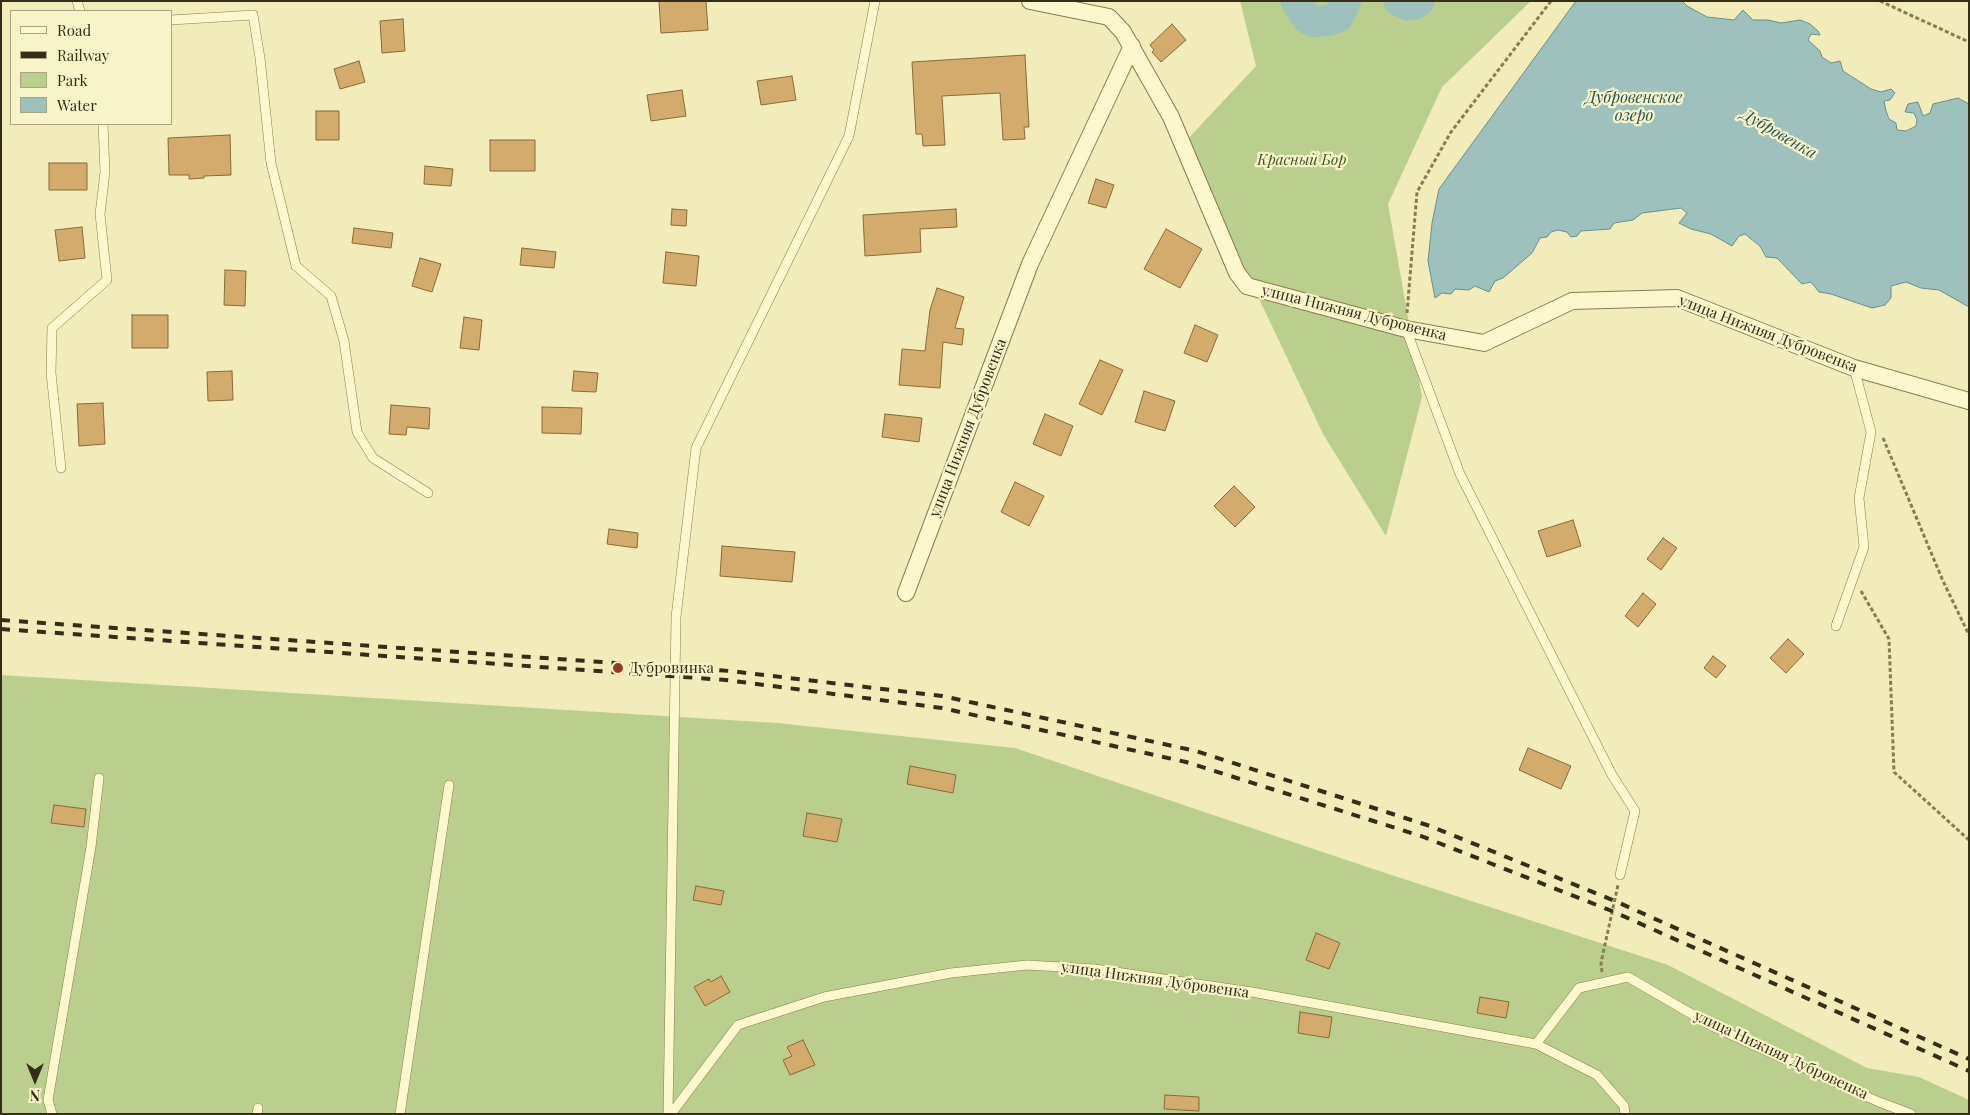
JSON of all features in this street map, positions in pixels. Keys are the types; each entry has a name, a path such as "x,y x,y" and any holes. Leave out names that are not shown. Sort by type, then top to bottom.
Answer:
{"street":[{"name":"улица Нижняя Дубровенка","path":"1030,1 1109,17 1123,32 1171,117 1237,273 1247,286 1406,329 1484,343 1572,301 1677,298 1854,368 1969,401"},
{"name":"улица Нижняя Дубровенка","path":"906,593 1030,264 1132,46"}],"lane":[{"path":"670,1114 676,617 696,448 849,136 875,1"},
{"path":"172,20 253,14 260,58 270,163 296,266 331,296 344,341 357,432 373,458 428,492"},
{"path":"61,468 51,373 52,328 107,280 100,214 105,172 103,125"},
{"path":"1406,329 1460,474 1612,775 1635,811 1620,875"},
{"path":"1836,626 1864,547 1859,498 1871,432 1854,368"},
{"path":"52,1114 48,1100 91,847 99,778"},
{"path":"400,1114 449,785"},
{"name":"улица Нижняя Дубровенка","path":"670,1114 738,1024 824,997 951,973 1027,965 1095,968 1252,992 1536,1044 1597,1075 1624,1106 1625,1114"},
{"name":"улица Нижняя Дубровенка","path":"1536,1044 1579,988 1628,977 1714,1027 1880,1102 1912,1114"}],"path":[{"path":"1406,329 1417,192 1451,132 1551,1"},
{"path":"1880,1 1969,42"},
{"path":"1880,430 1943,581 1969,635"},
{"path":"1854,577 1889,639 1894,772 1969,840"},
{"path":"1602,983 1601,962 1620,875"}],"green space":[{"name":"Красный Бор","path":"1240,1 1531,1 1442,87 1388,204 1422,397 1386,536 1323,434 1185,142 1256,66"},
{"path":"1,675 777,723 1015,748 1367,867 1668,965 1867,1068 1919,1077 1969,1100 1969,1114 1,1114"}],"water":[{"name":"Дубровенское озеро","path":"1576,1 1682,1 1687,6 1707,17 1734,20 1743,10 1753,20 1768,20 1781,23 1800,20 1810,24 1820,35 1811,34 1808,40 1820,51 1822,57 1831,63 1840,61 1843,71 1871,89 1881,92 1891,89 1895,93 1890,100 1884,101 1889,119 1896,123 1897,130 1906,131 1916,126 1917,120 1914,113 1905,112 1908,104 1918,102 1923,116 1930,113 1933,104 1958,98 1969,104 1969,307 1939,290 1921,288 1906,282 1891,286 1891,298 1885,305 1872,308 1831,294 1819,292 1811,282 1802,284 1777,258 1766,257 1760,246 1745,234 1739,236 1732,246 1711,234 1691,229 1679,223 1687,213 1681,208 1642,213 1633,220 1614,223 1610,229 1581,231 1577,236 1571,237 1567,232 1558,230 1551,232 1547,237 1540,238 1532,253 1503,278 1495,281 1489,292 1475,286 1469,290 1455,289 1451,294 1442,293 1435,298 1428,261 1432,223 1439,189"}],"building":[{"path":"659,1 706,1 708,30 661,33"},
{"path":"403,19 405,51 382,53 380,21"},
{"path":"1172,24 1186,40 1161,62 1152,52 1154,50 1150,45"},
{"path":"1025,55 1029,127 1024,127 1025,139 1003,140 1000,93 942,96 945,145 923,146 922,134 916,134 912,62"},
{"path":"359,61 365,82 340,89 334,69"},
{"path":"792,76 796,100 761,105 757,81"},
{"path":"682,90 686,116 651,121 647,95"},
{"path":"316,111 339,111 339,140 316,140"},
{"path":"230,135 231,175 204,176 204,178 189,179 189,175 169,175 168,138"},
{"path":"490,140 535,140 535,171 490,171"},
{"path":"49,163 87,163 87,190 49,190"},
{"path":"425,166 453,169 451,186 424,184"},
{"path":"1096,179 1114,185 1106,208 1088,203"},
{"path":"672,209 687,210 686,226 671,225"},
{"path":"956,209 957,227 920,229 921,252 865,256 863,215"},
{"path":"82,227 85,258 59,261 55,230"},
{"path":"354,228 393,233 391,248 352,243"},
{"path":"1166,229 1202,249 1180,288 1144,269"},
{"path":"522,248 556,252 554,268 520,265"},
{"path":"666,252 699,256 696,286 663,283"},
{"path":"420,258 441,264 432,292 412,286"},
{"path":"225,270 246,271 245,306 224,305"},
{"path":"937,288 964,297 955,328 964,329 962,345 943,342 940,388 899,385 902,349 925,351 930,310"},
{"path":"132,315 168,315 168,348 132,348"},
{"path":"464,317 482,320 479,350 460,348"},
{"path":"1195,325 1218,335 1207,362 1184,353"},
{"path":"1100,360 1123,370 1102,415 1079,404"},
{"path":"232,371 233,400 208,401 207,372"},
{"path":"574,371 598,373 596,392 572,391"},
{"path":"1144,391 1175,401 1165,431 1135,422"},
{"path":"103,403 105,444 79,446 77,404"},
{"path":"391,405 430,408 429,429 407,427 406,435 389,434"},
{"path":"542,407 582,408 581,434 542,433"},
{"path":"885,414 922,418 919,442 882,437"},
{"path":"1045,414 1073,426 1061,456 1033,444"},
{"path":"1015,482 1044,496 1029,526 1001,512"},
{"path":"1234,486 1255,507 1235,527 1214,506"},
{"path":"1573,520 1581,546 1547,557 1538,531"},
{"path":"609,529 638,533 637,548 607,544"},
{"path":"1663,538 1677,548 1661,570 1647,559"},
{"path":"722,546 795,552 792,582 720,576"},
{"path":"1643,593 1656,604 1638,627 1625,616"},
{"path":"1788,639 1804,654 1786,673 1770,658"},
{"path":"1713,656 1726,666 1716,678 1704,668"},
{"path":"1528,748 1571,766 1561,789 1519,770"},
{"path":"910,766 956,775 953,793 907,784"},
{"path":"54,805 86,809 84,827 51,823"},
{"path":"807,813 842,819 837,842 803,836"},
{"path":"696,886 724,891 721,905 693,900"},
{"path":"1316,933 1340,943 1329,969 1306,960"},
{"path":"721,976 730,992 705,1006 694,987 709,979 711,982"},
{"path":"1480,997 1509,1002 1506,1018 1477,1013"},
{"path":"1300,1012 1332,1017 1329,1038 1298,1033"},
{"path":"803,1040 815,1065 790,1075 783,1060 792,1056 787,1047"},
{"path":"1165,1095 1199,1097 1199,1111 1164,1109"}],"waterway":[{"name":"Дубровенка","path":"1296,1 1306,17 1313,22 1338,17 1346,1"},
{"name":"Дубровенка","path":"1399,1 1407,5 1415,4 1419,1"}],"railway":[{"path":"1,620 730,671 942,696 1196,751 1430,826 1615,901 1969,1059"},
{"path":"1,629 726,680 942,708 1186,762 1421,836 1612,911 1969,1071"}],"place":[{"name":"Дубровинка","path":"618,668"}]}
